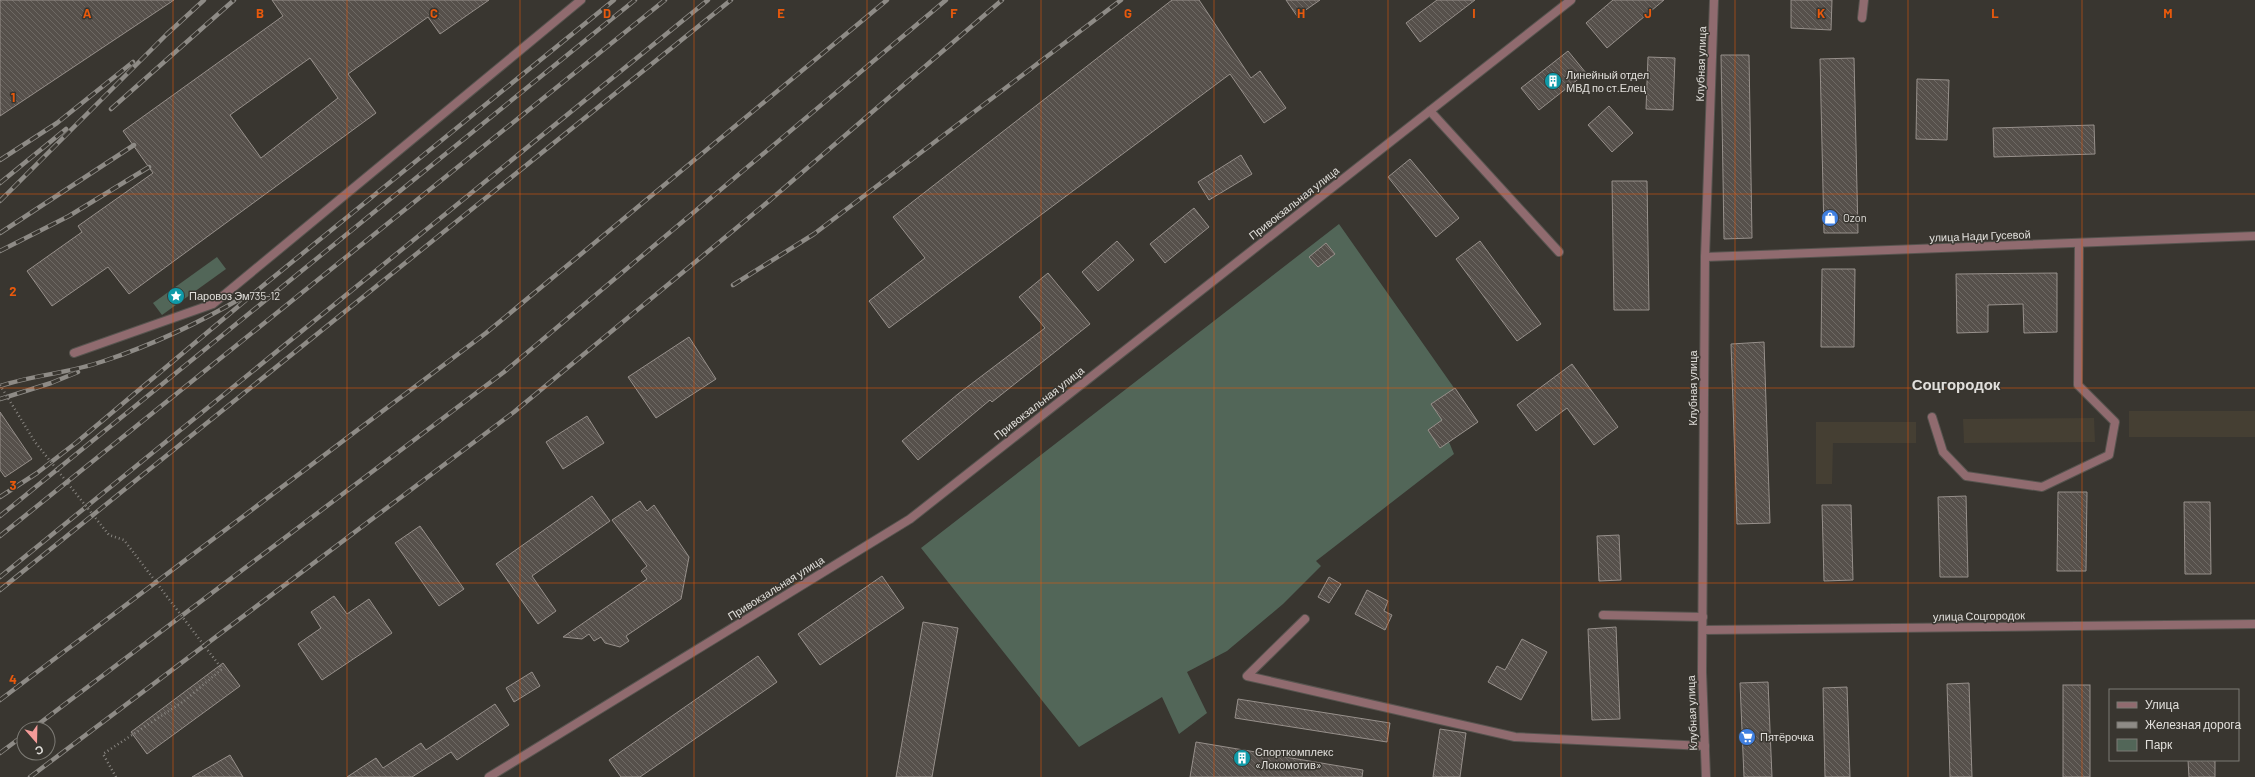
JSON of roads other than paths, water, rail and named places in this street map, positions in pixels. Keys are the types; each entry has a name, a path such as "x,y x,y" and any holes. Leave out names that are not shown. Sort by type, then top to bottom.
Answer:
{"street":[{"path":"74,353 213,304 581,0"},
{"name":"Привокзальная улица","path":"489,777 910,519 1571,0"},
{"name":"Клубная улица","path":"1706,777 1704,746 1703,630 1705,257 1714,0"},
{"path":"1862,18 1864,0"},
{"path":"1430,111 1559,252"},
{"name":"улица Нади Гусевой","path":"1705,257 2255,236"},
{"path":"1932,417 1943,452 1966,476 2042,487 2109,455 2115,422 2078,385 2079,243"},
{"path":"1603,615 1703,617"},
{"path":"1305,619 1247,676 1515,737 1704,746"},
{"name":"улица Соцгородок","path":"1703,630 2255,624"}],"railway":[{"path":"0,201 167,34 204,0"},
{"path":"111,109 234,0"},
{"path":"0,497 37,473 77,442 265,284 614,0"},
{"path":"0,516 635,0"},
{"path":"0,536 665,0"},
{"path":"0,577 708,0"},
{"path":"0,590 731,0"},
{"path":"0,700 486,333 887,0"},
{"path":"43,721 504,372 946,0"},
{"path":"30,777 514,412 769,201 1002,0"},
{"path":"733,285 814,234 1121,0"},
{"path":"0,160 57,123 133,62"},
{"path":"0,183 66,129"},
{"path":"0,233 134,145"},
{"path":"0,251 69,216 149,167"},
{"path":"0,386 91,365 122,355 175,333 243,297"},
{"path":"0,399 51,383 78,372"},
{"path":"0,753 16,741"}],"place":[{"name":"Линейный отдел МВД по ст.Елец","path":"1553,81"},
{"name":"Ozon","path":"1830,218"},
{"name":"Паровоз Эм735-12","path":"176,296"},
{"name":"Пятёрочка","path":"1747,737"},
{"name":"Спорткомплекс «Локомотив»","path":"1242,758"}],"district":[{"name":"Соцгородок","path":"1956,385"}]}
